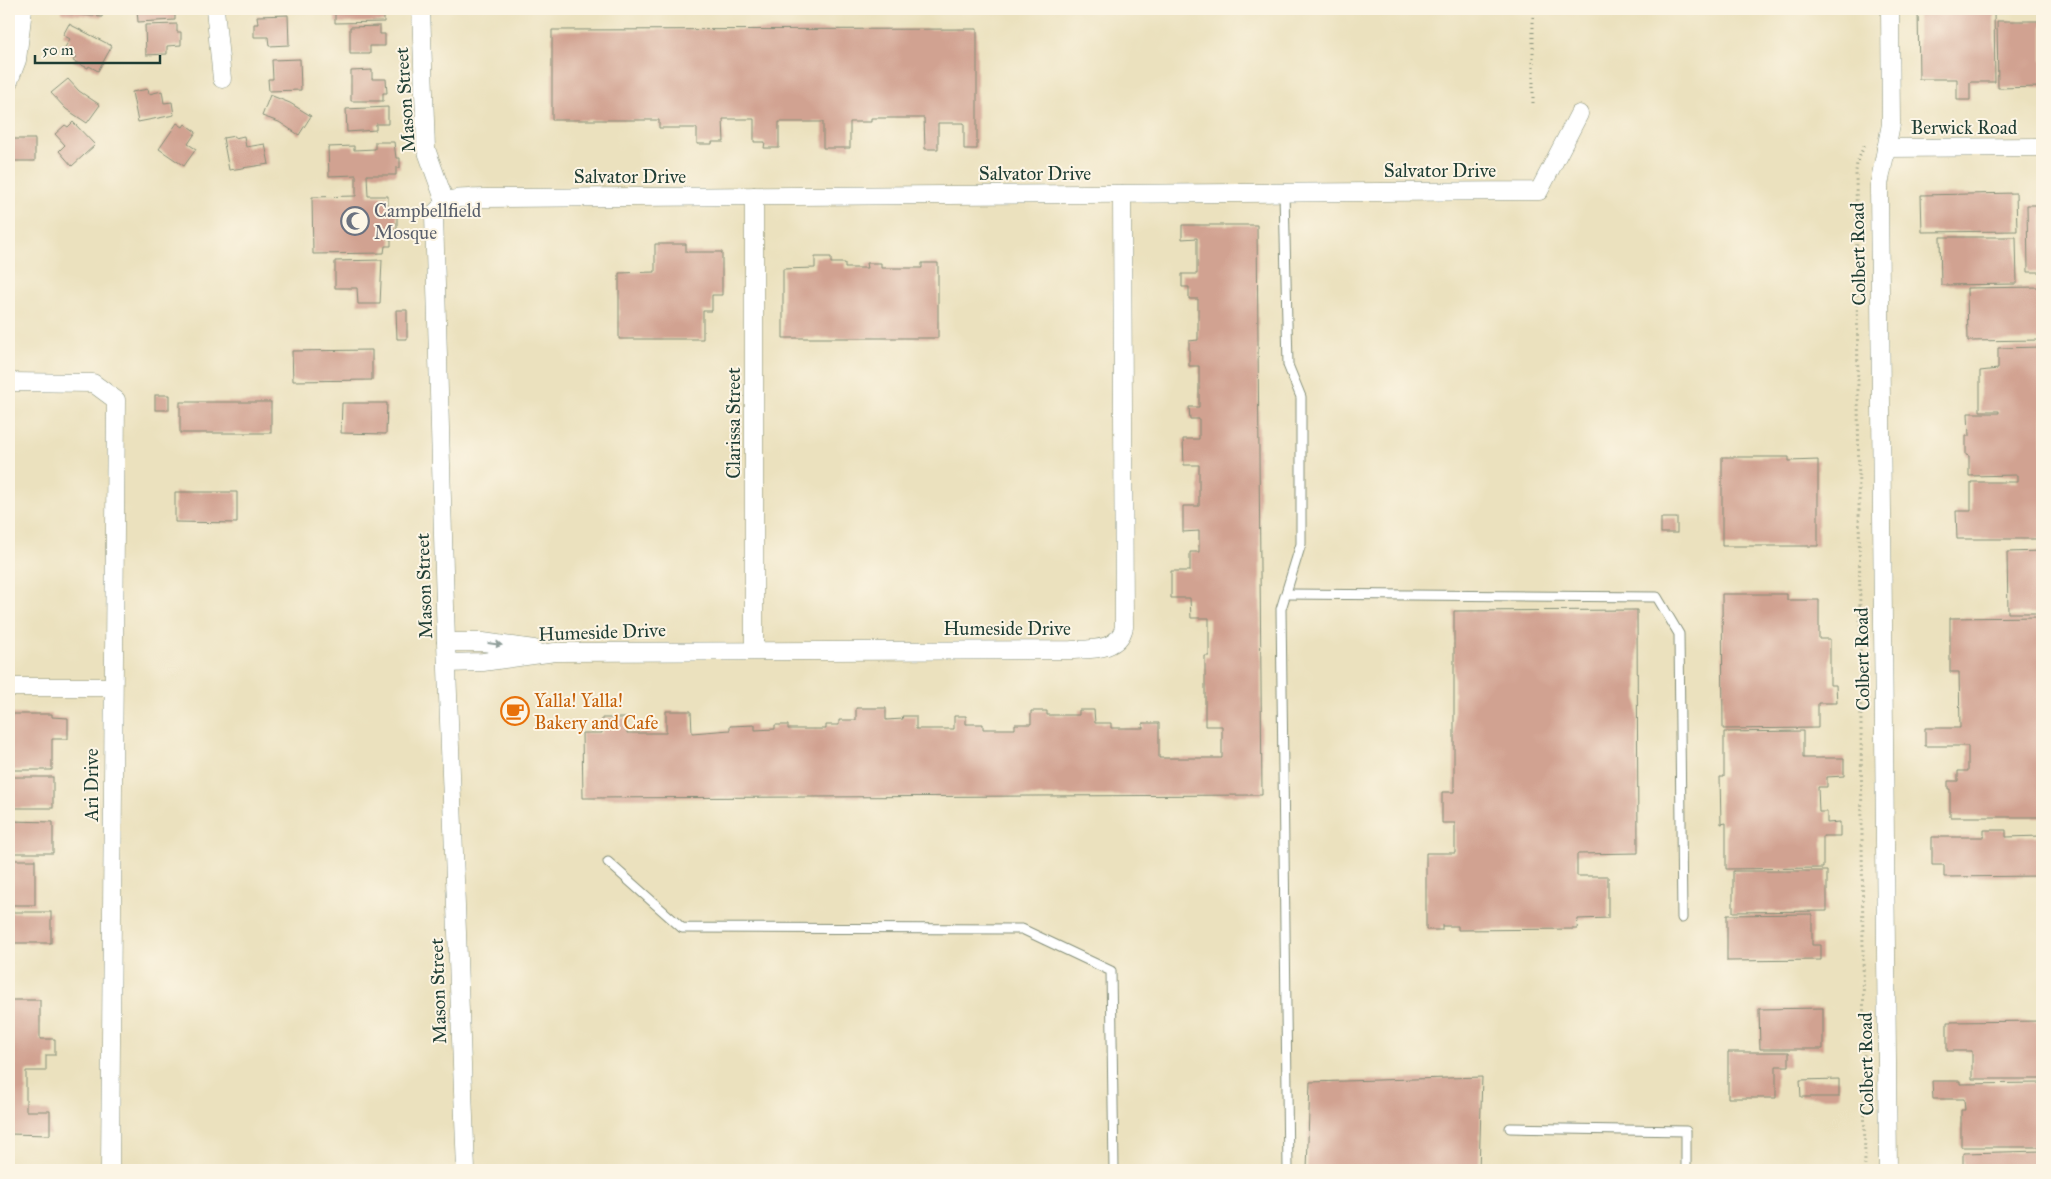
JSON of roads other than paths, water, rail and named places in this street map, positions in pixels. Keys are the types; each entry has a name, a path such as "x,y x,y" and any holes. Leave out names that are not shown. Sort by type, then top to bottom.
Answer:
{"street":[{"path":"9,81 18,60 22,9"},
{"path":"215,9 222,79"},
{"name":"Mason Street","path":"421,9 426,149 446,202 434,214 446,642 466,1170"},
{"name":"Colbert Road","path":"1888,1170 1879,186 1891,124 1890,9"},
{"name":"Salvator Drive","path":"446,202 454,199 1539,191 1579,114"},
{"name":"Berwick Road","path":"1886,148 2042,147"},
{"name":"Humeside Drive","path":"447,663 483,662 555,652 1071,650 1097,648 1118,641 1124,627 1122,194"},
{"name":"Clarissa Street","path":"754,196 754,650"},
{"name":"Ari Drive","path":"9,382 93,383 116,400 110,1170"},
{"path":"446,642 483,642 555,652"},
{"path":"9,687 113,687"}],"lane":[{"path":"1284,192 1288,365 1300,397 1301,416 1301,544 1281,609 1288,1170"},
{"path":"1286,594 1657,597 1679,634 1682,918"},
{"path":"608,862 682,928 1022,929 1111,971 1114,1170"},
{"path":"1510,1128 1686,1131 1686,1170"}],"place":[{"name":"Campbellfield Mosque","path":"355,221"},
{"name":"Yalla! Yalla! Bakery and Cafe","path":"515,711"}]}
